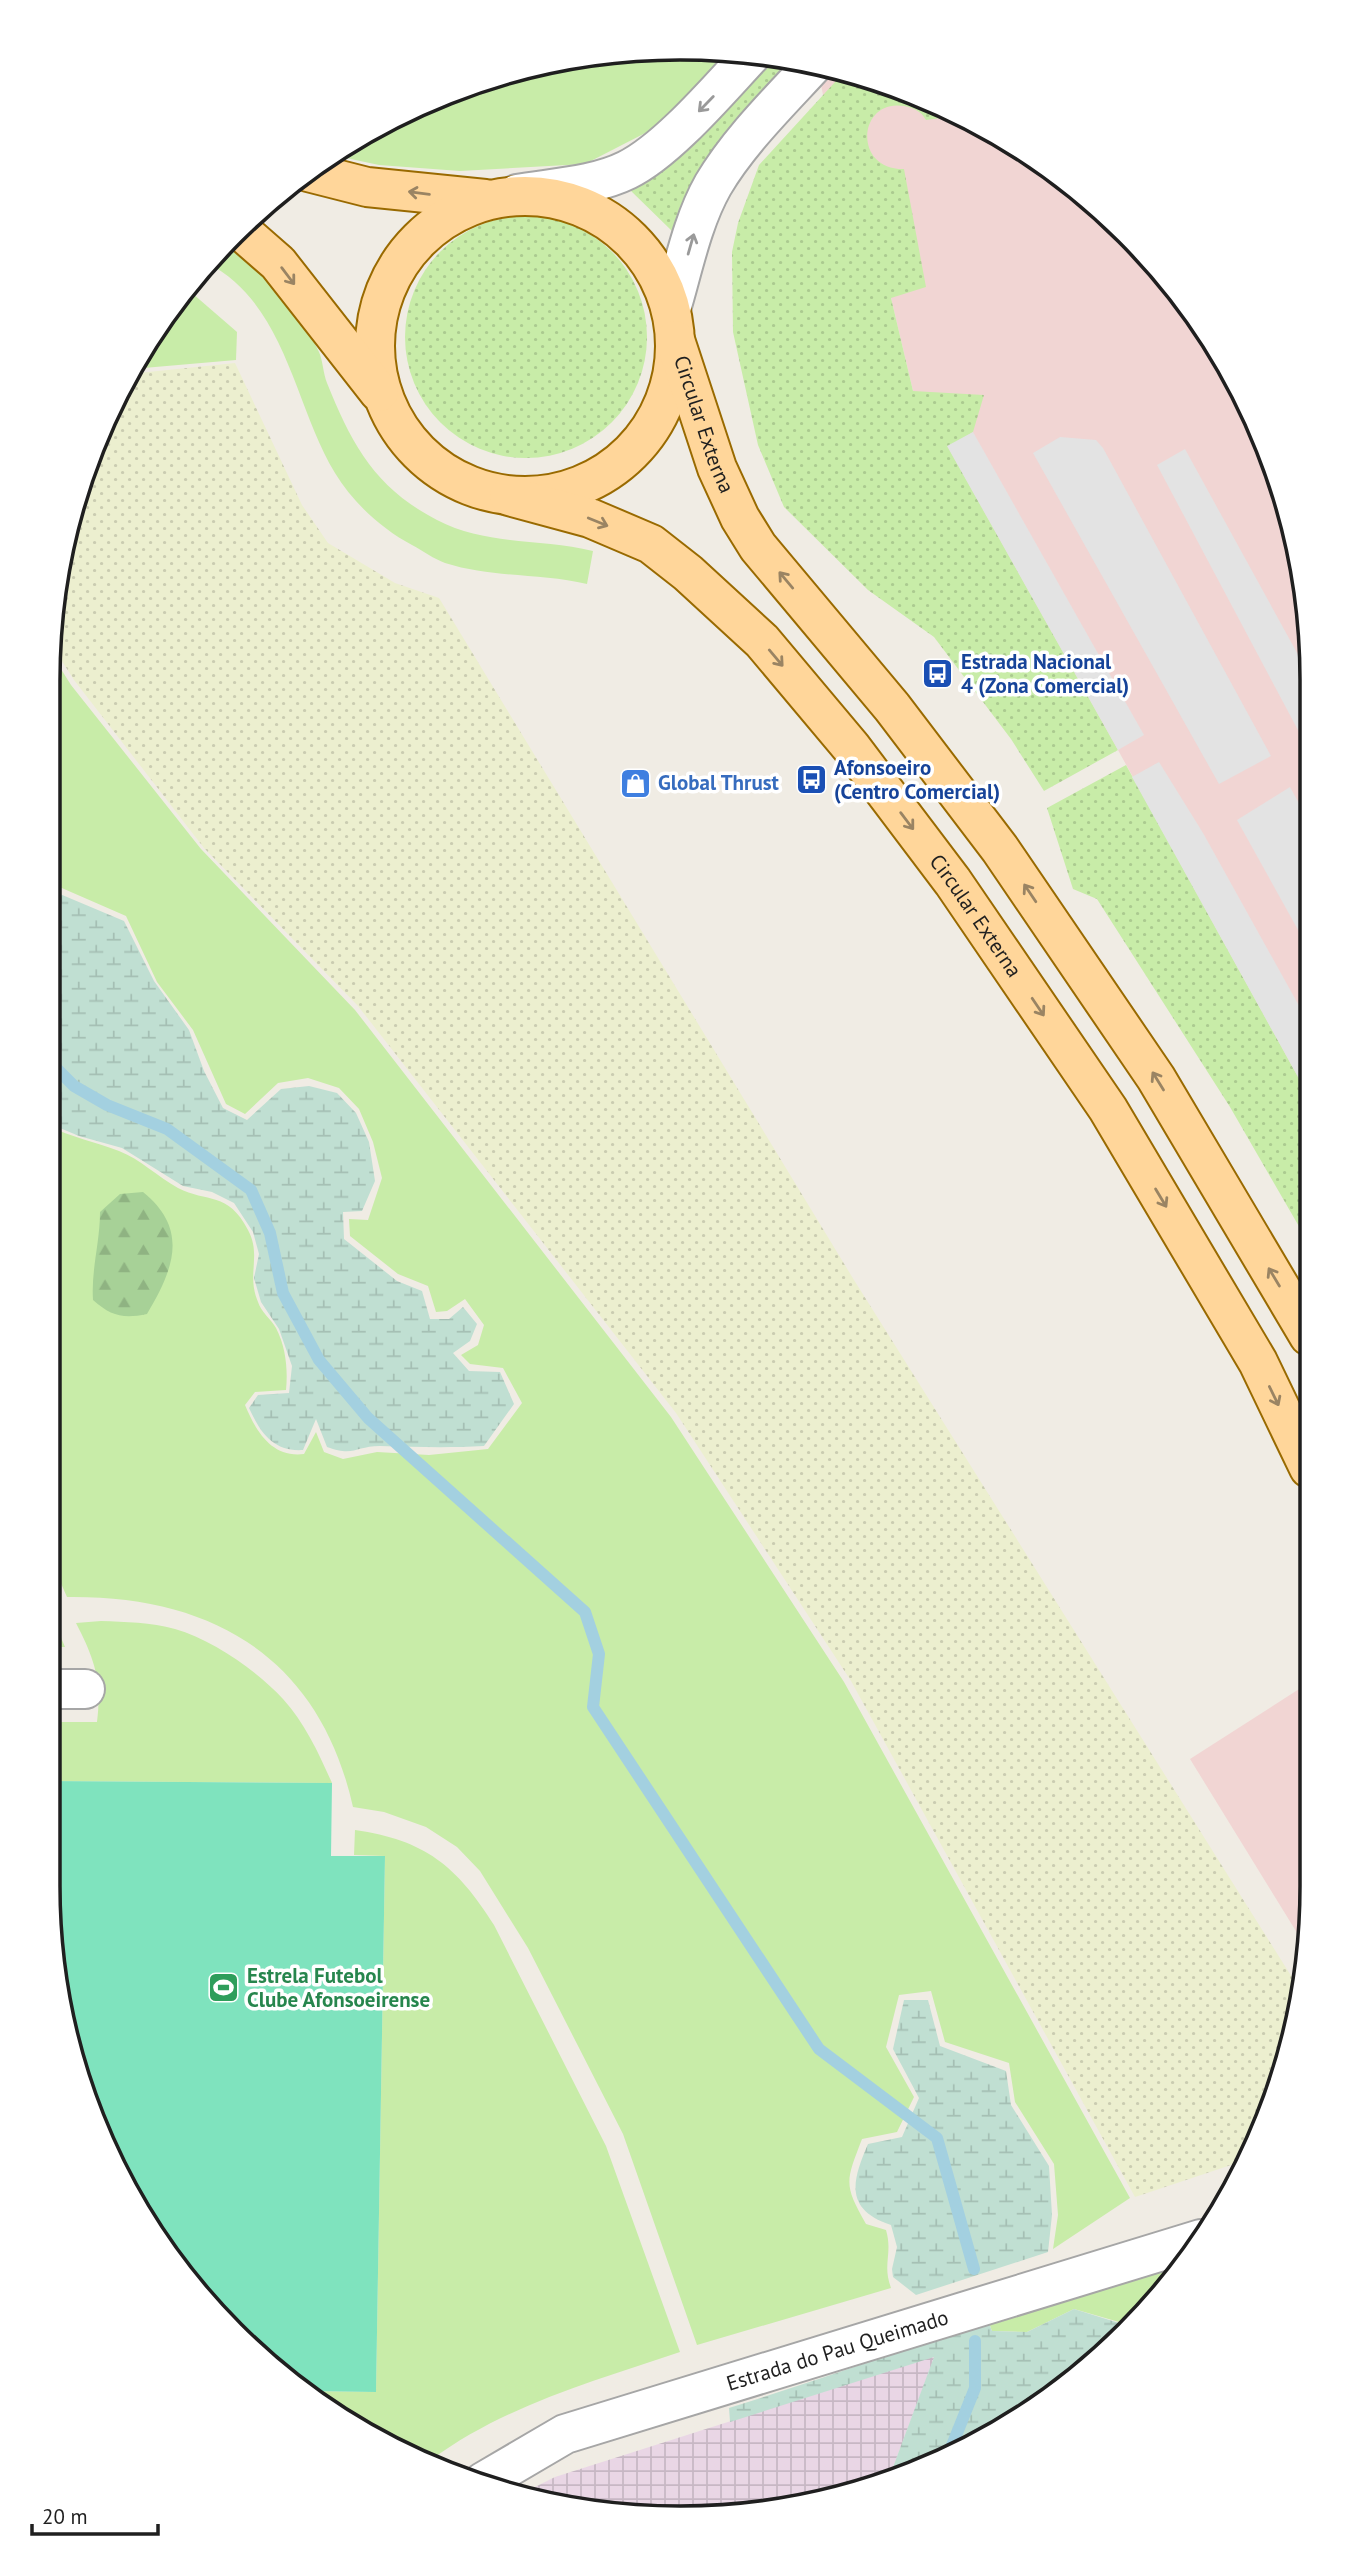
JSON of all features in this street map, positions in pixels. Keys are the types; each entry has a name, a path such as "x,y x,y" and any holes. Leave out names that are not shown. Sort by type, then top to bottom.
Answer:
{"main road":[{"path":"320,175 367,187 502,197"},
{"path":"384,398 374,349 382,300 404,254 441,220 502,197"},
{"name":"Circular Externa","path":"502,197 563,199 604,216 639,246 673,324 717,468 740,518 758,547 892,707 1000,849 1156,1078 1300,1321"},
{"path":"247,236 278,263 384,398 403,435 432,465 469,486 509,496 554,495 596,480 632,452 659,416 673,374 673,324"},
{"name":"Circular Externa","path":"509,496 590,518 651,544 688,573 762,641 852,747 953,882 1108,1109 1258,1362 1300,1449"}],"street":[{"path":"502,197 603,178 627,170 702,108 743,63"},
{"path":"673,324 696,226 713,186 766,117 806,73"},
{"path":"60,1689 85,1689"},
{"name":"Estrada do Pau Queimado","path":"491,2477 565,2434 1186,2244"}],"shaded area":[{"path":"819,76 879,92 917,107 990,143 1057,188 1088,213 1146,271 1195,335 1236,405 1267,480 1278,519 1288,559 1298,639 1300,1080 1118,750 947,446 913,391 891,298 823,95"},
{"path":"973,432 1144,735 1118,750 947,446"},
{"path":"1060,437 1096,440 1103,448 1271,756 1219,784 1033,453"},
{"path":"1185,449 1299,656 1300,734 1157,465"},
{"path":"1159,762 1203,833 1300,1008 1300,1081 1132,777"},
{"path":"1290,787 1300,805 1300,933 1237,820"},
{"path":"1300,1688 1300,1886 1297,1933 1190,1759"},
{"path":"935,2356 893,2469 879,2474 800,2495 720,2505 680,2506 599,2501 532,2488 555,2477"}],"green space":[{"path":"639,61 721,61 655,128 585,164 460,171 379,165 345,158 405,123 480,92 559,71 599,65"},
{"path":"763,66 784,69 737,119 706,159 681,204 672,231 630,190 690,149"},
{"path":"837,80 879,92 941,117 926,120 911,108 889,106 877,113 870,123 867,135 869,147 876,158 887,166 904,169 926,287 891,298 913,391 984,395 973,432 948,447 1118,750 1044,791 1011,739 934,637 868,590 784,507 758,445 733,332 732,252 738,223 759,165"},
{"path":"526,216 550,218 583,230 619,260 633,280 642,302 647,337 645,361 633,394 603,430 583,444 561,453 526,458 502,456 469,444 433,414 419,394 410,372 405,337 407,313 419,280 449,244 469,230 491,221"},
{"path":"232,251 279,292 301,321 319,352 327,383 356,445 368,463 397,494 437,520 475,534 593,551 587,584 481,571 445,563 401,539 379,523 350,495 335,473 271,329 255,303 234,281 215,269"},
{"path":"194,295 237,332 236,360 144,368"},
{"path":"235,363 302,505 328,543 395,583 439,598 854,1280 1292,1978 1288,2007 1267,2086 1234,2164 1135,2197 851,1681 676,1413 358,1006 204,848 61,659 65,599 81,519 107,442 141,373"},
{"path":"60,668 201,849 355,1010 671,1417 844,1682 1130,2198 1053,2249 1058,2215 1054,2164 1015,2102 1009,2063 945,2042 931,1991 899,1995 886,2047 914,2097 897,2132 862,2139 849,2182 853,2200 866,2224 886,2230 887,2272 891,2288 697,2345 623,2134 528,1948 480,1871 457,1847 426,1827 384,1812 353,1807 337,1755 315,1711 287,1675 253,1646 213,1624 169,1608 120,1599 67,1597 60,1581 60,1131 127,1154 178,1188 225,1204 240,1218 248,1230 254,1248 253,1283 259,1306 279,1335 286,1359 287,1375 286,1390 255,1392 245,1405 266,1441 282,1452 304,1454 316,1432 324,1452 343,1459 377,1452 429,1455 488,1449 522,1403 503,1368 470,1364 461,1355 478,1345 484,1325 465,1299 447,1311 436,1312 428,1286 398,1274 350,1236 349,1219 368,1220 382,1178 373,1142 359,1109 339,1088 308,1078 278,1083 245,1114 226,1104 193,1030 157,982 126,916 60,887"},
{"path":"1126,765 1300,1080 1300,1228 1230,1107 1097,899 1073,889 1047,808"},
{"path":"60,894 124,921 154,981 189,1030 204,1071 223,1108 247,1120 281,1089 309,1086 337,1093 356,1113 369,1142 375,1181 362,1211 343,1212 344,1239 397,1281 422,1291 430,1319 449,1319 463,1307 477,1324 470,1341 453,1353 469,1371 500,1372 514,1404 484,1446 372,1446 349,1451 336,1450 327,1447 316,1419 303,1450 283,1448 276,1444 263,1432 249,1408 258,1395 289,1393 292,1366 279,1329 261,1302 254,1278 259,1254 253,1232 234,1203 212,1192 183,1186 122,1148 60,1128"},
{"path":"143,1192 158,1206 167,1221 172,1236 170,1266 147,1314 118,1315 93,1300 100,1212 120,1194"},
{"path":"101,1621 166,1627 189,1634 219,1649 260,1678 291,1708 311,1739 332,1783 60,1781 60,1722 97,1722 99,1694 96,1671 76,1623"},
{"name":"Estrela Futebol Clube Afonsoeirense","path":"60,1781 332,1783 331,1856 385,1856 376,2392 320,2391 271,2353 213,2295 188,2264 164,2231 123,2161 92,2086 71,2007 61,1927"},
{"path":"355,1830 401,1841 420,1849 437,1859 467,1887 494,1925 606,2146 680,2352 583,2384 520,2409 460,2440 436,2456 369,2423 320,2391 376,2392 385,1856 354,1855"},
{"path":"904,2000 928,2000 940,2046 1006,2071 1011,2105 1049,2166 1052,2215 1048,2252 916,2295 893,2277 897,2247 891,2225 865,2211 856,2192 858,2170 868,2144 902,2137 919,2098 893,2049"},
{"path":"1166,2271 1116,2327 1119,2322 1074,2309 1027,2332 992,2331 989,2323"},
{"path":"1074,2309 1119,2323 1088,2353 1024,2402 954,2443 892,2469 934,2357 730,2422 729,2408 989,2323 992,2331 1027,2332"}],"waterway":[{"path":"60,1072 74,1086 107,1105 167,1129 251,1190 270,1233 283,1293 319,1360 368,1418 585,1612 599,1654 593,1707 819,2049 937,2138 974,2269"},
{"path":"953,2444 975,2388 975,2341"}],"place":[{"name":"Estrada Nacional 4 (Zona Comercial)","path":"938,674"},
{"name":"Afonsoeiro (Centro Comercial)","path":"811,780"},
{"name":"Global Thrust","path":"635,783"},
{"name":"Estrela Futebol Clube Afonsoeirense","path":"224,1988"}]}
